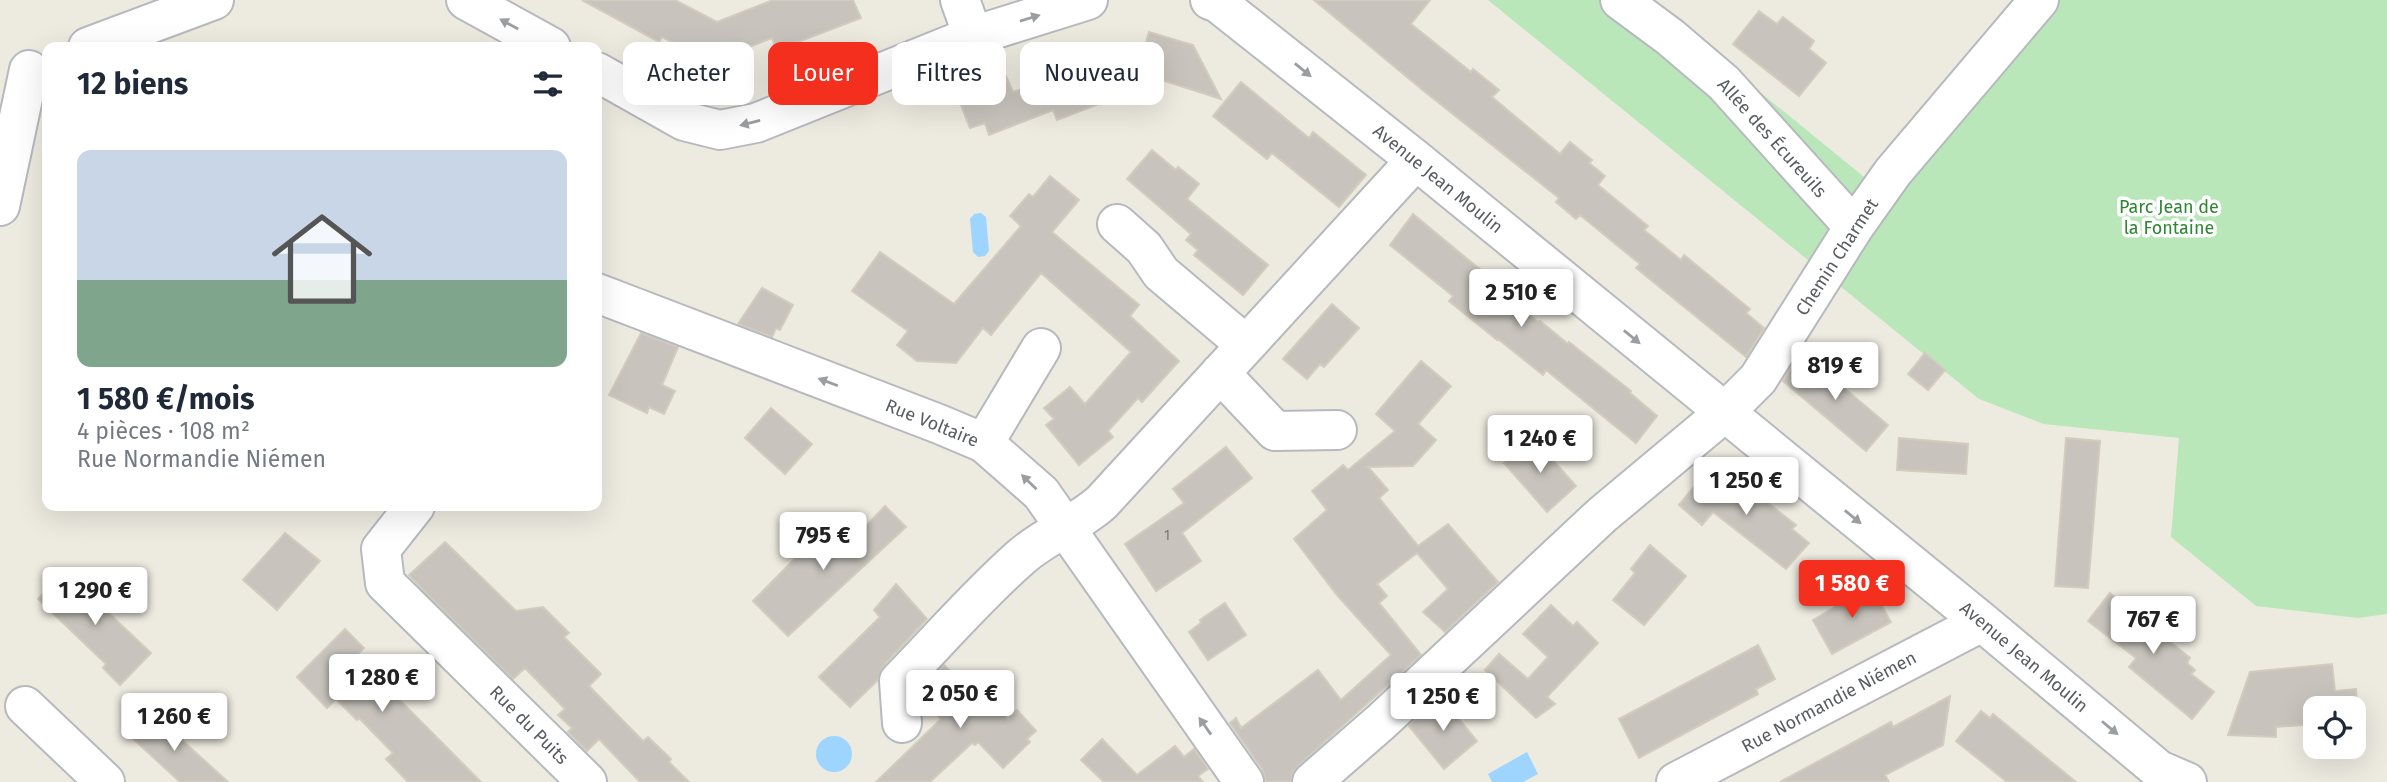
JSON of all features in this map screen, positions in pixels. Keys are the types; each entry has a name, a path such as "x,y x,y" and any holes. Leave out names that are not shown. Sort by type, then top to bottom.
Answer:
{"street":[{"path":"101,42 214,0"},
{"path":"466,0 542,42"},
{"path":"960,0 973,36"},
{"path":"602,75 684,121 720,130 756,123 973,36 1088,0"},
{"name":"Avenue Jean Moulin","path":"1210,0 1218,3 1416,160 2159,770 2187,782"},
{"name":"Allée des Écureuils","path":"1620,0 1670,37 1724,83 1854,227"},
{"name":"Chemin Charmet","path":"1312,782 1382,721 1602,515 1724,413 1766,369 1854,227 1893,172 2039,0"},
{"path":"0,206 31,77"},
{"path":"902,723 899,681 1023,556 1065,526 1086,517 1102,502 1416,160"},
{"path":"1117,224 1144,248 1161,273 1245,344"},
{"name":"Rue Voltaire","path":"602,295 985,443 1041,493 1244,782"},
{"path":"985,443 1041,348"},
{"path":"1220,373 1275,431 1337,430"},
{"name":"Rue du Puits","path":"411,511 381,549 386,583 587,782"},
{"name":"Rue Normandie Niémen","path":"1676,782 1982,622"},
{"path":"25,706 105,782"}],"green space":[{"name":"Parc Jean de la Fontaine","path":"1488,0 1647,0 1885,194 2052,0 2387,0 2387,614 2358,618 2256,606 2171,537 2179,438 2044,424 1979,399"}],"water":[{"path":"981,213 986,217 989,251 985,256 978,257 973,252 970,219 974,214"},
{"path":"834,736 847,741 852,754 847,767 834,772 821,767 816,754 821,741"},
{"path":"1527,752 1538,774 1523,782 1492,782 1488,774"}],"building":[{"path":"582,0 675,0 717,22 773,0 853,0 861,18 798,42 774,42 772,38 754,45 754,42 672,42 662,37 659,42"},
{"path":"1314,0 1430,0 1411,24 1471,72 1473,69 1499,90 1492,97 1560,154 1570,142 1592,160 1589,163 1605,176 1598,185 1648,226 1644,230 1681,260 1684,255 1750,309 1746,313 1764,328 1746,357 1636,268 1640,264 1580,215 1576,219 1556,202 1559,198"},
{"path":"1759,11 1777,24 1783,17 1814,41 1809,49 1826,63 1799,96 1733,44"},
{"path":"1149,32 1193,45 1221,99 1164,81 1164,42 1146,42"},
{"path":"1006,76 1013,92 1020,90 1020,105 1096,105 1057,120 1053,110 989,135 985,123 970,128 961,105 1006,105"},
{"path":"1241,82 1309,138 1313,132 1366,175 1339,207 1272,153 1267,159 1213,116"},
{"path":"1152,150 1176,170 1178,167 1199,184 1187,199 1268,265 1243,295 1194,255 1198,250 1186,240 1191,234 1127,179"},
{"path":"1050,176 1079,200 1052,232 1139,305 1130,316 1179,361 1142,402 1138,398 1108,431 1113,437 1079,465 1046,425 1054,419 1044,408 1070,387 1085,404 1131,352 1041,273 991,335 983,328 956,363 917,361 897,345 908,331 852,291 880,252 954,304 1021,226 1010,216 1029,194 1033,197"},
{"path":"1413,214 1488,276 1485,280 1631,391 1630,393 1657,416 1636,443 1546,370 1543,375 1497,340 1449,301 1453,296 1390,245"},
{"path":"762,288 793,305 780,330 776,328 772,337 738,324"},
{"path":"1332,304 1359,328 1324,367 1320,364 1307,379 1283,359"},
{"path":"641,333 678,347 662,385 675,391 664,414 649,407 647,413 609,395"},
{"path":"1801,352 1888,425 1866,451 1783,381"},
{"path":"1925,353 1945,370 1928,390 1908,374"},
{"path":"1421,361 1451,386 1418,424 1436,440 1413,466 1368,467 1388,490 1379,498 1418,546 1448,524 1498,582 1445,632 1423,612 1448,589 1417,553 1377,584 1387,596 1379,603 1421,655 1298,766 1292,774 1291,782 1266,782 1262,769 1230,723 1236,718 1241,728 1318,670 1341,700 1391,655 1337,595 1294,539 1327,510 1312,491 1343,465 1348,470 1395,431 1376,414"},
{"path":"771,408 812,444 785,474 745,438"},
{"path":"1533,438 1576,486 1547,512 1504,463"},
{"path":"1899,438 1968,444 1966,474 1897,470"},
{"path":"2066,438 2100,441 2088,588 2055,586"},
{"path":"1226,447 1252,478 1182,533 1201,561 1156,591 1125,544 1184,503 1173,489"},
{"path":"1706,472 1727,490 1737,479 1796,525 1792,529 1809,543 1786,569 1713,512 1702,525 1679,505"},
{"path":"885,506 906,527 788,636 753,601 822,531 841,552"},
{"path":"285,533 320,561 277,610 243,580"},
{"path":"445,542 516,611 543,607 569,633 564,637 601,674 589,686 643,741 648,737 671,759 669,762 689,782 640,782 599,739 587,751 568,732 572,728 558,715 565,709 525,668 513,679 409,575"},
{"path":"1650,545 1686,576 1644,625 1613,600 1635,573 1631,569"},
{"path":"64,571 151,653 120,685 103,668 106,664 38,599"},
{"path":"896,584 927,619 883,666 877,681 850,707 819,677 880,617 874,610"},
{"path":"1870,585 1891,622 1832,654 1813,620 1840,604 1838,601"},
{"path":"2110,593 2190,658 2187,663 2195,670 2191,674 2214,692 2192,719 2129,667 2136,658 2088,621"},
{"path":"1225,603 1246,635 1208,660 1189,632 1201,623 1200,620"},
{"path":"1551,605 1573,626 1577,622 1598,643 1547,697 1555,704 1536,718 1485,670 1499,654 1528,679 1548,657 1523,634"},
{"path":"345,629 364,648 356,656 481,782 408,782 386,759 393,753 359,718 357,720 336,699 327,708 297,677"},
{"path":"1758,645 1775,679 1756,689 1758,694 1639,758 1619,719"},
{"path":"2332,664 2335,691 2356,689 2357,696 2303,696 2303,725 2276,727 2276,737 2228,735 2250,672"},
{"path":"944,665 957,678 962,673 1008,719 1017,710 1036,731 1027,739 1030,742 1003,768 978,742 975,745 972,743 930,782 876,782 941,719 928,705 931,702 922,689"},
{"path":"1440,696 1477,741 1444,769 1409,726"},
{"path":"1950,696 1943,745 1885,775 1889,782 1780,782 1891,722 1893,727"},
{"path":"1981,711 1990,718 1993,714 2076,782 2007,782 1956,741"},
{"path":"151,712 228,782 180,782 130,736"},
{"path":"1102,739 1137,775 1175,746 1184,757 1194,749 1208,769 1198,776 1203,782 1104,782 1081,760"}]}
